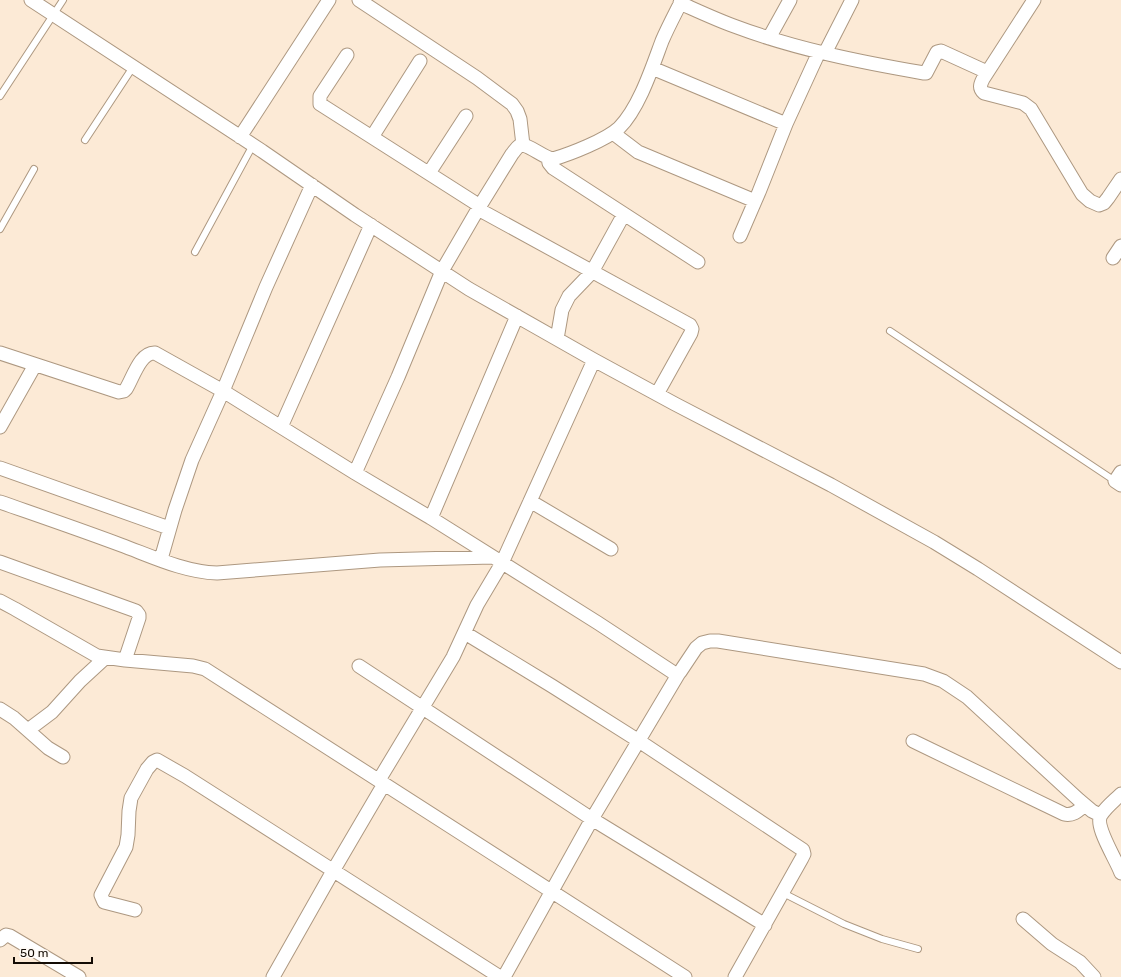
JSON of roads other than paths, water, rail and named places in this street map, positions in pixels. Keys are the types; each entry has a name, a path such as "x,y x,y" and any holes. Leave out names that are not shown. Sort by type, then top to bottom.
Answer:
{"street":[{"path":"30,0 253,145 469,289 594,360 831,485 934,542 1121,662"},
{"path":"240,137 328,0"},
{"path":"359,0 477,78 512,104 517,110 520,119 523,145"},
{"path":"769,38 790,0"},
{"path":"740,236 786,124 822,53 852,0"},
{"path":"1034,0 987,72 980,85 981,90 984,93 1023,103 1031,109 1082,194 1090,202 1099,205 1104,203 1119,186"},
{"path":"356,473 442,271 512,154 519,146 523,145 528,146 548,158 560,157 613,133 624,123 636,104 681,1 733,26 822,53 926,73 929,70 936,53 941,51 987,72"},
{"path":"347,55 320,96 320,104 429,173 479,207 592,272 686,323 692,329 657,394"},
{"path":"372,137 420,61"},
{"path":"652,68 786,124"},
{"path":"429,173 466,116"},
{"path":"613,133 638,152 755,201"},
{"path":"548,158 549,163 553,168 622,217 698,262"},
{"path":"161,559 182,487 192,460 223,391 266,287 312,185"},
{"path":"557,339 562,310 566,302 573,290 592,272 622,217"},
{"path":"281,427 371,225"},
{"path":"1113,258 1121,246"},
{"path":"430,518 517,316"},
{"path":"0,353 113,391 124,391 130,384 141,360 150,352 155,352 223,391 430,518 674,673 679,673"},
{"path":"279,975 332,871 422,708 453,658 478,606 497,560 530,501 594,360"},
{"path":"0,427 35,365"},
{"path":"0,468 170,528"},
{"path":"530,501 611,549"},
{"path":"0,502 199,571 217,573 380,560 497,560"},
{"path":"0,562 136,611 139,618 125,660"},
{"path":"0,601 15,608 90,653 104,658 193,666 205,669 684,977"},
{"path":"465,633 639,741 803,850 804,854 802,858 735,977"},
{"path":"504,977 592,819 679,673 696,648 702,643 710,641 847,661 933,677 967,697 1085,805 1100,815"},
{"path":"28,730 52,712 80,681 104,658"},
{"path":"359,666 592,819 764,925"},
{"path":"0,709 14,718 48,748 63,757"},
{"path":"913,741 1064,814 1074,814 1085,805"},
{"path":"135,910 104,902 101,896 126,848 131,798 147,769 157,760 185,776 500,977"},
{"path":"1121,794 1100,815 1098,821 1100,829 1112,851 1121,873"},
{"path":"1023,919 1052,944 1080,962 1094,977"},
{"path":"0,940 6,935 10,936 78,977"}],"lane":[{"path":"0,96 63,0"},
{"path":"85,140 133,67"},
{"path":"195,252 253,145"},
{"path":"0,229 34,169"},
{"path":"890,331 1119,479"},
{"path":"783,893 858,930 882,939 918,949"}]}
